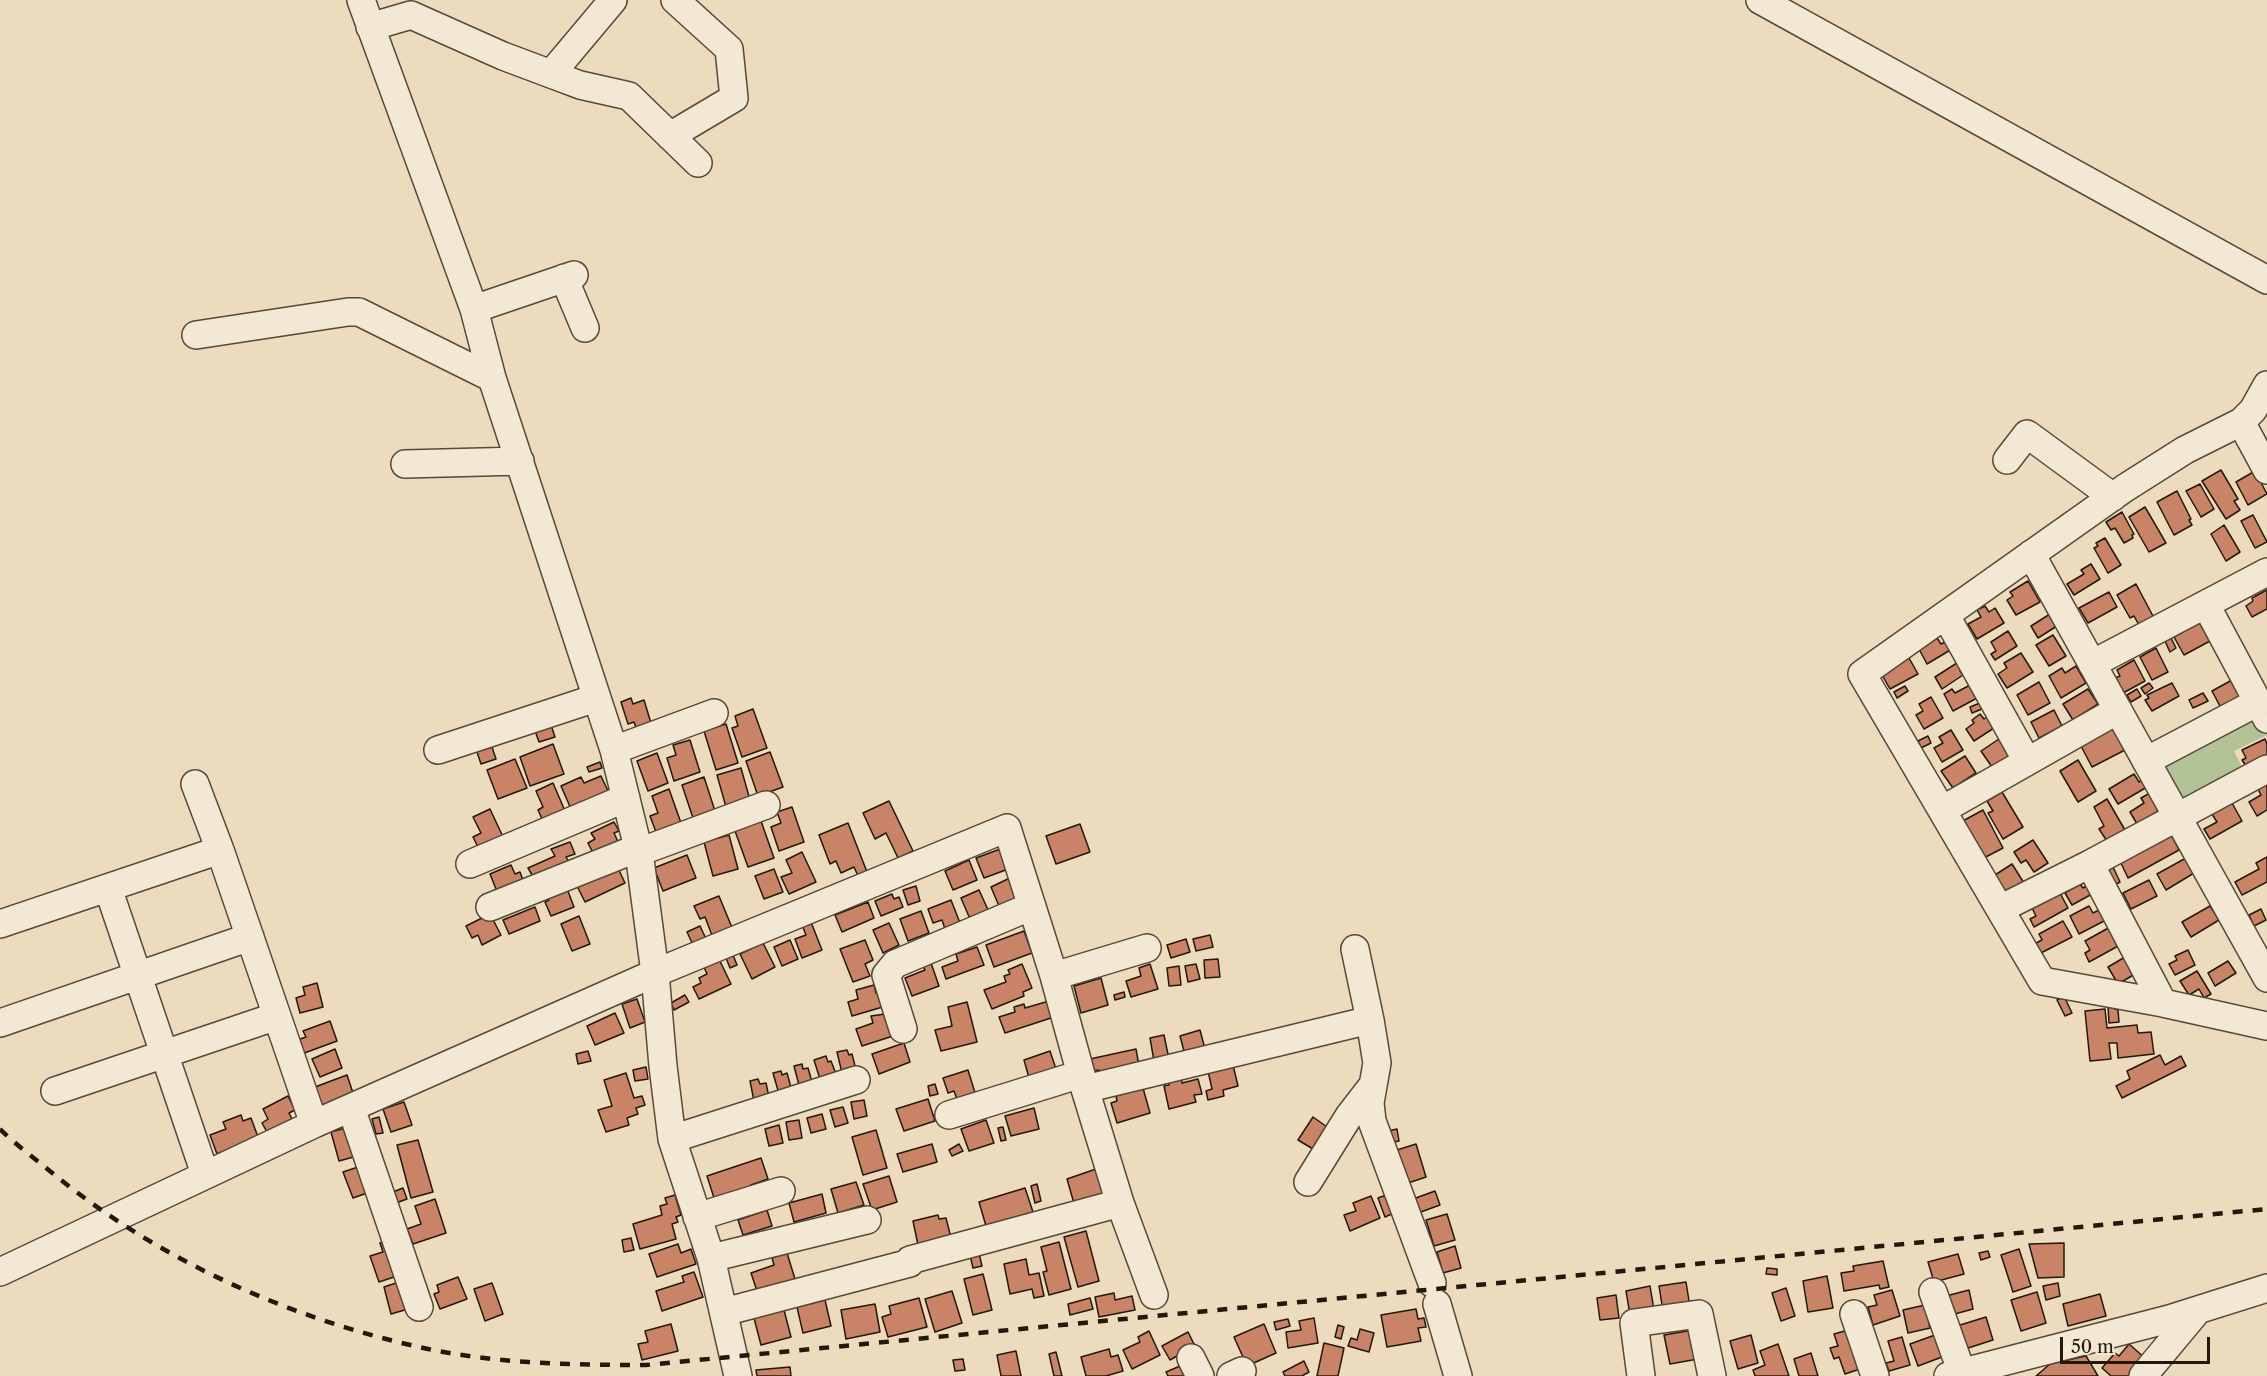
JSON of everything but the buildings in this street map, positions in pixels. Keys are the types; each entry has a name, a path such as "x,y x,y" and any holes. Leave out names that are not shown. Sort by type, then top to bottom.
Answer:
{"street":[{"path":"361,0 474,309 492,378 614,750 639,850 655,973 672,1139 711,1258 735,1363"},
{"path":"551,74 613,0"},
{"path":"670,136 734,98 729,49 675,0"},
{"path":"1760,0 2267,280"},
{"path":"370,27 411,15 502,56 580,85 629,96 698,163"},
{"path":"474,309 569,276 585,328"},
{"path":"196,335 359,312 492,378"},
{"path":"2267,385 2253,410 2241,422 2185,450 2112,497 1862,674 2042,981 2163,1003 2267,1026"},
{"path":"2241,422 2267,470"},
{"path":"2007,460 2027,434 2112,497"},
{"path":"405,464 520,461"},
{"path":"2031,554 2267,978"},
{"path":"2092,664 2267,572"},
{"path":"2146,761 2262,710 2206,605"},
{"path":"1946,616 2027,761"},
{"path":"438,750 596,698"},
{"path":"1942,810 2118,710"},
{"path":"614,750 714,713"},
{"path":"2000,909 2090,864 2267,768"},
{"path":"195,784 314,1124"},
{"path":"470,864 626,798"},
{"path":"490,908 639,850 765,805"},
{"path":"0,1272 314,1124 655,973 1008,828 1120,1203 1154,1295"},
{"path":"0,924 220,850"},
{"path":"2090,864 2163,1003"},
{"path":"108,888 205,1174"},
{"path":"903,1029 886,975 895,964 1032,906"},
{"path":"0,1023 250,937"},
{"path":"1054,976 1147,948"},
{"path":"1355,949 1377,1063 1370,1103 1372,1121 1435,1293 1458,1376"},
{"path":"55,1091 276,1016"},
{"path":"949,1115 1083,1082 1370,1020"},
{"path":"672,1139 856,1080"},
{"path":"1308,1182 1349,1116 1373,1085"},
{"path":"351,1108 419,1307"},
{"path":"697,1217 781,1191"},
{"path":"724,1312 910,1263 910,1260 1120,1203"},
{"path":"711,1258 867,1220"},
{"path":"1933,1292 1955,1374 1997,1371 2267,1288"},
{"path":"2143,1376 2198,1310"},
{"path":"1641,1376 1634,1323 1699,1314 1712,1376"},
{"path":"1854,1314 1875,1376"}],"green space":[{"path":"2253,712 2267,735 2234,751 2245,773 2183,800 2164,767"}],"railway":[{"path":"0,1129 87,1200 132,1230 178,1257 275,1302 325,1321 428,1349 509,1361 564,1364 646,1365 2267,1209"}]}
